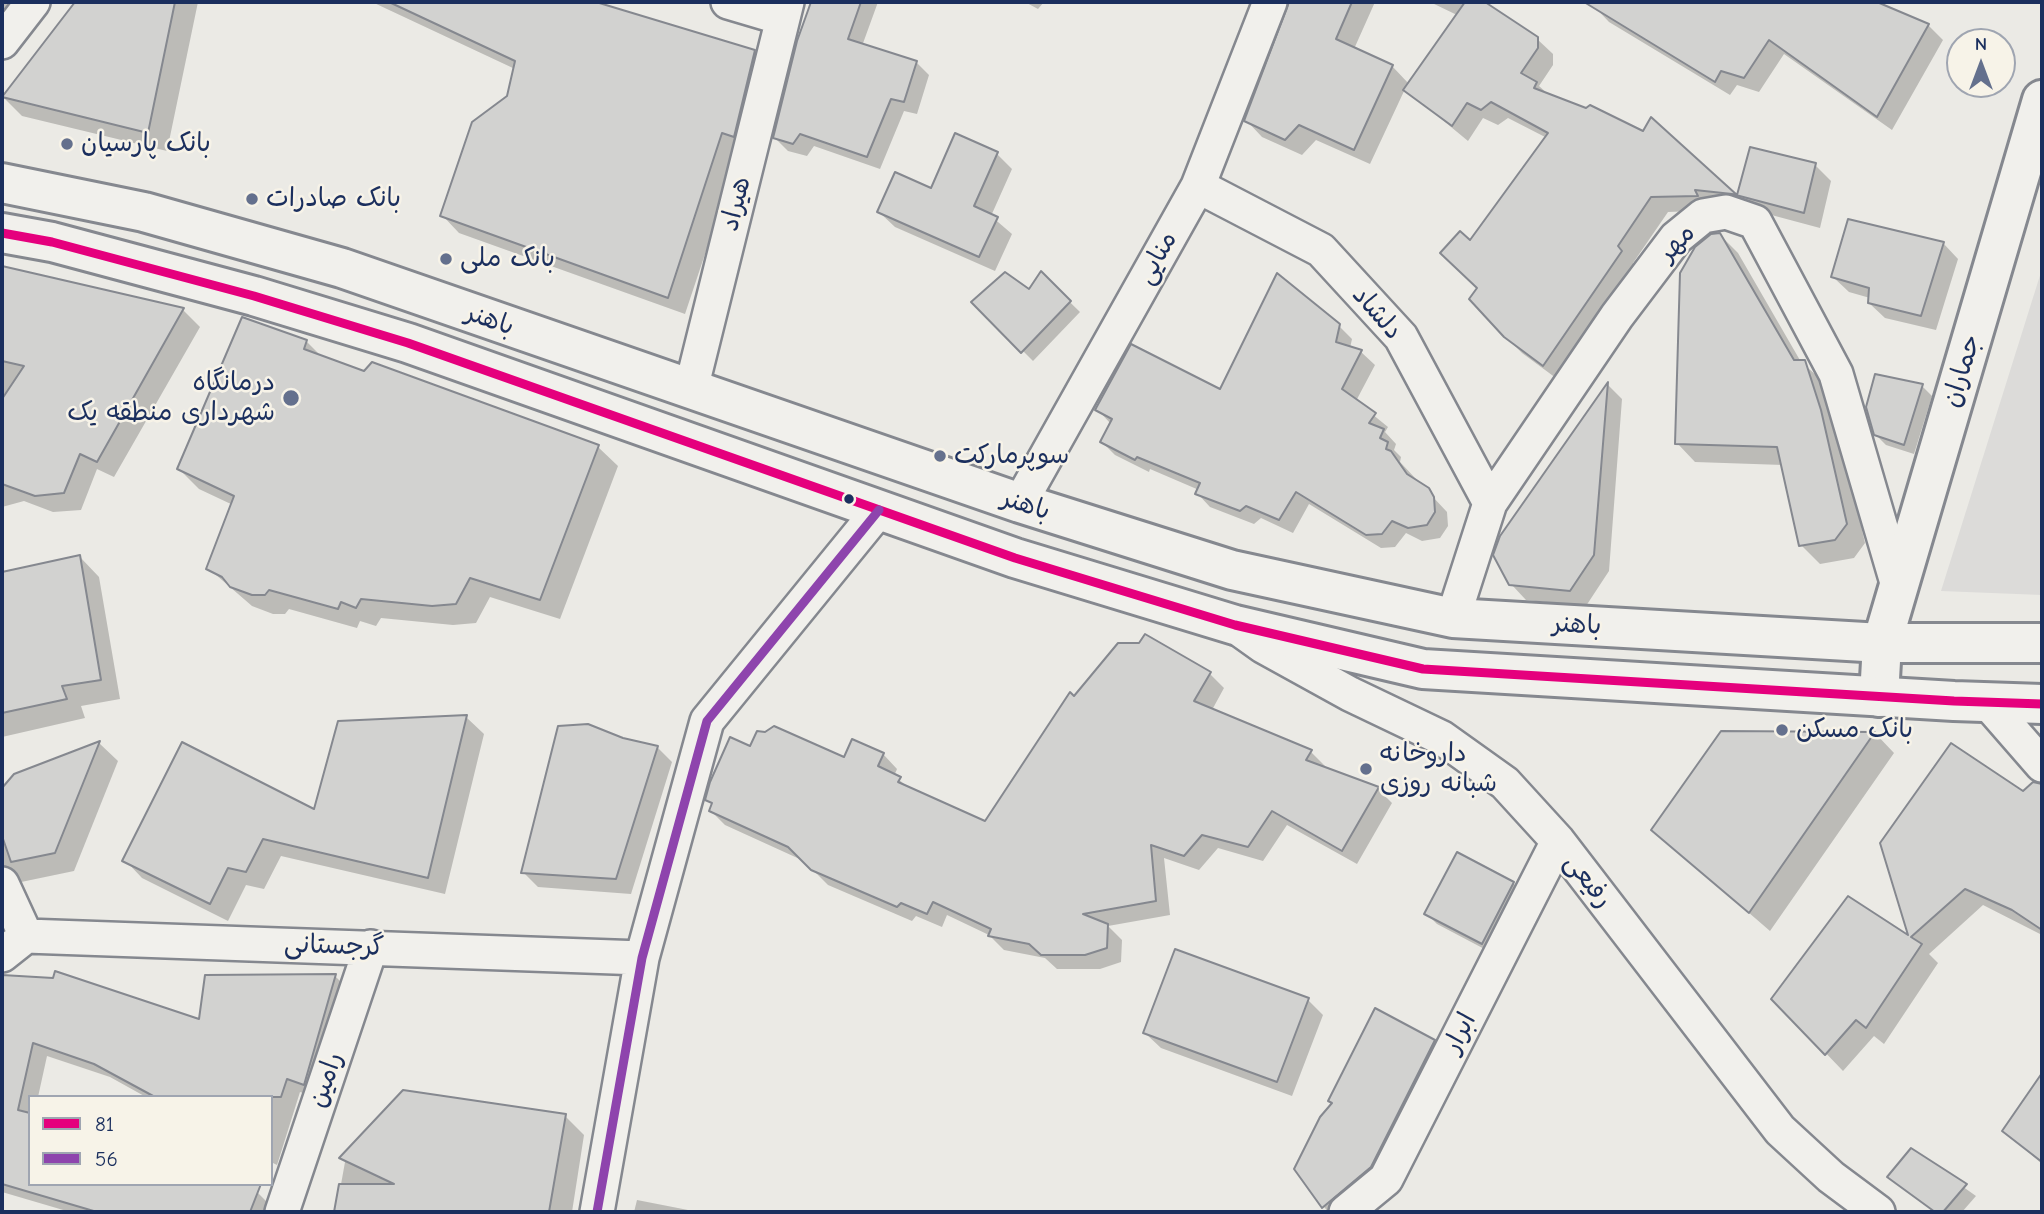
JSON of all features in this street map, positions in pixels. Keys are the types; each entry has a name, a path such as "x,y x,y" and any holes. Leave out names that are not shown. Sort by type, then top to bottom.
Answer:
{"main road":[{"name":"جماران","path":"1879,697 1882,643 2042,100"},
{"name":"باهنر","path":"2,183 144,212 342,268 1020,503 1232,570 1453,618 1882,643 2042,643"},
{"name":"باهنر","path":"2,233 52,242 254,296 408,344 1016,558 1234,625 1423,669 1879,697 2042,704"}],"street":[{"path":"2,42 33,2"},
{"name":"هیراد","path":"691,390 784,10 728,2"},
{"name":"منایی","path":"1020,503 1198,186 1270,2"},
{"name":"دلشاد","path":"1198,186 1321,250 1401,337 1490,503"},
{"name":"مهر","path":"1453,618 1490,503 1617,316 1676,238 1703,216 1726,212 1755,222 1836,374 1898,586"},
{"path":"597,1212 642,958 707,721 879,510"},
{"name":"رفیعی","path":"1234,625 1263,646 1328,682 1442,738 1505,783 1558,841 1780,1130 1830,1177 1878,1212"},
{"path":"1988,703 2042,765"},
{"name":"ابرار","path":"1346,1212 1386,1179 1558,841"},
{"path":"2,884 14,946"},
{"name":"گرجستانی","path":"14,946 371,947 642,958"},
{"name":"رامین","path":"282,1212 371,947"}],"shaded area":[{"path":"2042,269 2042,595 1941,591"}],"building":[{"path":"75,2 175,2 148,133 2,97"},
{"path":"389,2 596,2 755,50 734,137 722,133 668,298 440,216 472,122 507,96 515,61"},
{"path":"811,2 861,2 848,39 917,61 904,102 891,99 867,157 800,134 793,144 773,138 797,41"},
{"path":"1289,2 1352,2 1336,39 1393,65 1354,150 1299,125 1285,140 1244,121"},
{"path":"1465,2 1485,2 1538,37 1538,48 1521,73 1537,82 1534,88 1586,108 1590,105 1643,131 1651,117 1737,195 1750,147 1816,163 1804,213 1732,194 1695,190 1698,196 1651,197 1618,246 1622,251 1543,366 1504,337 1469,299 1477,288 1440,253 1460,231 1470,240 1548,133 1491,102 1481,110 1467,103 1452,126 1403,90"},
{"path":"1584,2 1877,2 1929,24 1877,117 1769,40 1744,78 1721,71 1715,82"},
{"path":"955,133 998,152 974,206 998,217 979,257 877,212 895,172 931,188"},
{"path":"1848,219 1944,242 1921,316 1868,303 1869,288 1831,277"},
{"path":"1720,233 1794,360 1805,360 1821,410 1847,524 1835,540 1799,546 1777,447 1675,444 1680,273 1695,247 1711,234"},
{"path":"2,266 184,308 97,462 80,454 64,493 35,496 2,484 2,399 24,366 2,361"},
{"path":"1041,271 1071,301 1021,353 971,302 1005,272 1029,289"},
{"path":"1277,273 1340,324 1336,342 1362,350 1342,389 1376,413 1369,423 1384,429 1380,438 1388,442 1386,449 1391,451 1407,474 1429,488 1434,497 1435,512 1427,525 1408,528 1392,521 1382,534 1366,535 1296,492 1279,520 1246,506 1240,511 1195,494 1200,483 1137,457 1135,460 1100,442 1112,419 1095,410 1131,344 1220,389"},
{"path":"242,317 307,340 304,349 364,371 372,362 599,445 540,600 470,578 456,604 432,606 361,599 356,608 341,602 338,609 269,590 265,595 252,595 230,587 222,577 206,569 234,496 177,469"},
{"path":"1875,374 1923,384 1904,445 1874,435 1866,407"},
{"path":"1608,382 1594,555 1570,591 1509,585 1493,555 1500,536"},
{"path":"80,555 101,680 62,686 67,699 2,713 2,572"},
{"path":"1145,634 1211,672 1194,701 1312,750 1306,760 1379,787 1342,851 1272,811 1248,847 1202,835 1184,856 1151,845 1156,901 1083,914 1108,924 1107,948 1085,955 1041,955 1029,944 988,936 991,929 933,902 927,914 901,903 897,907 811,870 788,847 709,811 712,803 705,800 710,782 730,737 750,746 757,731 765,732 774,726 844,757 852,739 884,753 878,766 901,777 898,782 985,821 1070,692 1074,696 1118,643 1139,643"},
{"path":"467,715 428,878 263,839 246,872 228,868 210,904 122,861 182,742 314,809 338,721"},
{"path":"588,724 623,738 658,746 616,879 521,873 558,726"},
{"path":"1721,731 1875,732 1749,913 1651,830"},
{"path":"100,741 55,853 11,862 2,836 2,788 14,774"},
{"path":"1951,743 2023,791 2033,782 2042,784 2042,930 2012,910 1965,889 1911,937 1922,944 1866,1028 1856,1020 1825,1055 1771,999 1848,896 1908,935 1880,843"},
{"path":"1457,852 1514,882 1482,944 1424,914"},
{"path":"1175,949 1309,998 1277,1082 1143,1033"},
{"path":"55,971 199,1019 205,975 336,974 304,1085 287,1079 281,1097 151,1095 94,1064 33,1043 18,1110 28,1112 28,1186 260,1186 250,1212 97,1212 2,1184 2,975 53,978"},
{"path":"1375,1008 1435,1040 1371,1167 1322,1208 1294,1169 1320,1117 1332,1103 1328,1101"},
{"path":"2042,1073 2042,1162 2002,1131"},
{"path":"403,1090 566,1114 549,1212 334,1212 339,1184 394,1184 339,1158"},
{"path":"1911,1148 1967,1184 1943,1212 1935,1212 1887,1177"}],"transit line":[{"name":"81","path":"2,233 52,242 254,296 408,343 1015,558 1235,625 1423,669 2042,704"},
{"name":"56","path":"597,1212 642,958 707,721 879,510"}],"place":[{"name":"بانک پارسیان","path":"67,144"},
{"name":"بانک صادرات","path":"252,199"},
{"name":"بانک ملی","path":"446,259"},
{"name":"درمانگاه شهرداری منطقه یک","path":"291,398"},
{"name":"سوپرمارکت","path":"940,456"},
{"name":"بانک مسکن","path":"1782,730"},
{"name":"داروخانه شبانه روزی","path":"1366,769"}]}
